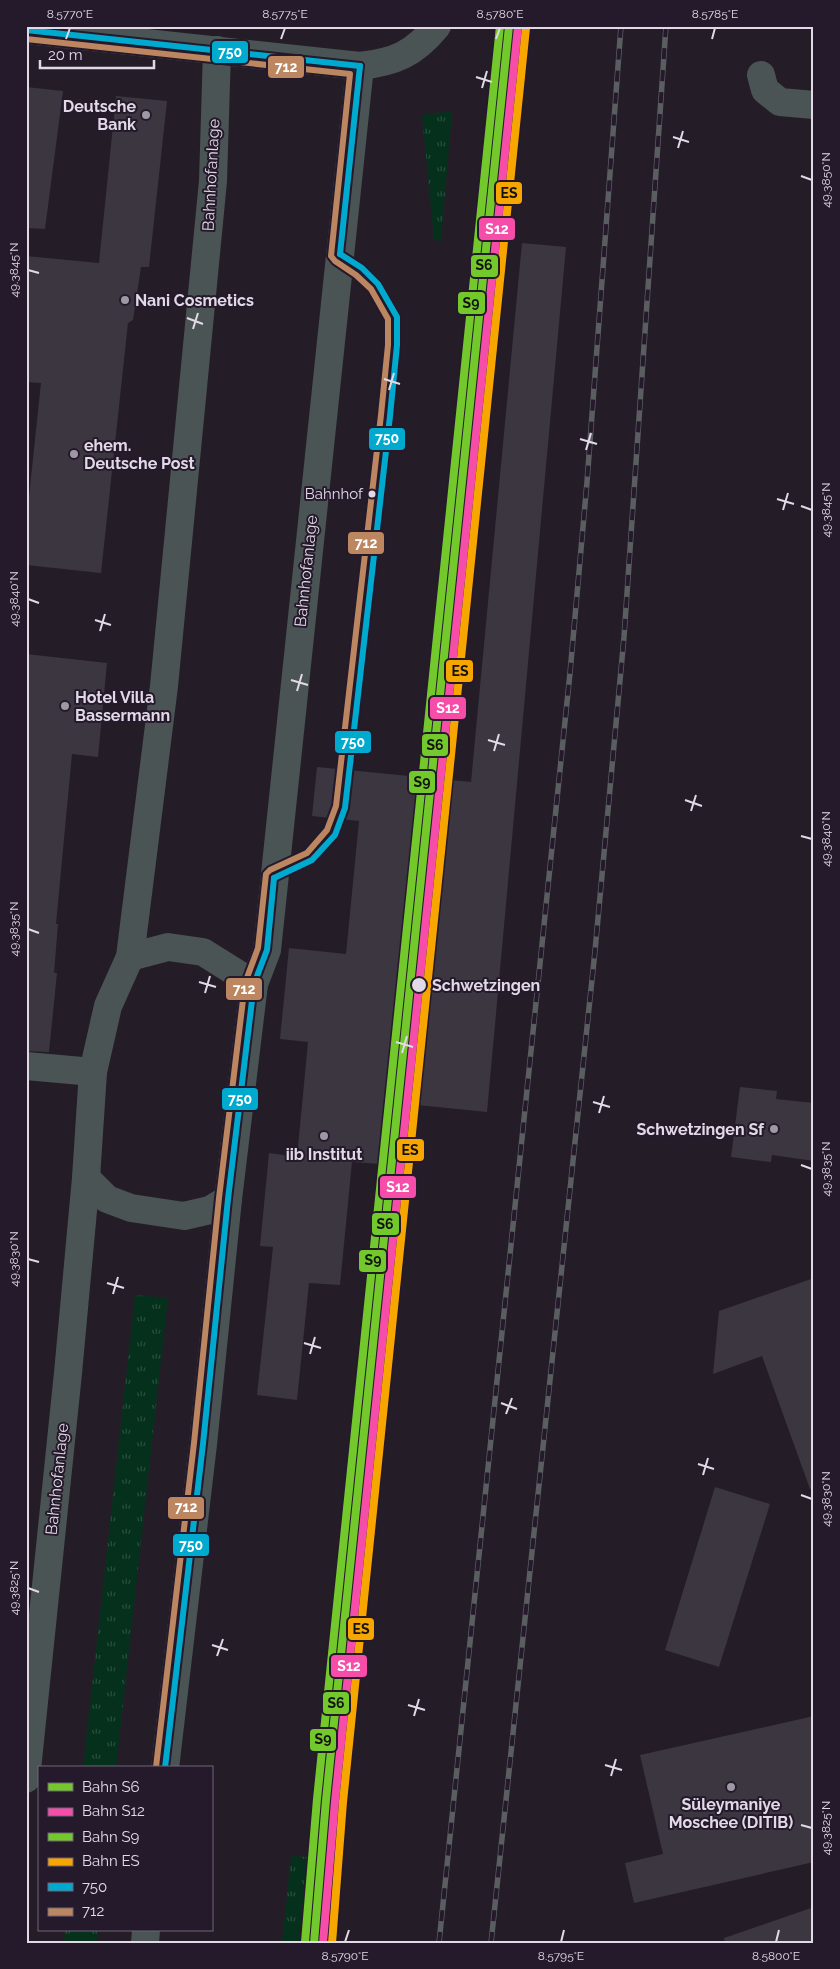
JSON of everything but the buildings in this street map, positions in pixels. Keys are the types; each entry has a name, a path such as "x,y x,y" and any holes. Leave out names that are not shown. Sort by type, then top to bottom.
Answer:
{"street":[{"path":"26,30 360,66 384,63 406,55 426,40 437,26"},
{"name":"Bahnhofanlage","path":"26,1779 86,1178 92,1072 108,1006 130,957 164,686 213,182 217,50"},
{"name":"Bahnhofanlage","path":"166,1766 205,1428 228,1199 254,984 267,950 360,66"},
{"path":"761,75 765,90 780,102 814,105"},
{"path":"130,957 168,947 203,952 254,984"},
{"path":"26,1066 92,1072"},
{"path":"86,1178 107,1199 131,1208 184,1216 210,1210 228,1199"}],"green space":[{"path":"452,111 441,241 434,240 422,115"},
{"path":"135,1295 168,1298 116,1766 83,1766"},
{"path":"291,1856 307,1857 299,1943 282,1943"},
{"path":"65,1932 98,1932 97,1943 64,1943"}],"railway":[{"path":"439,1943 570,673 587,482 621,26"},
{"path":"491,1943 595,951 624,637 666,26"}],"rail line":[{"name":"S9","path":"305,1942 317,1799 500,26"},
{"name":"S6","path":"314,1943 326,1800 509,26"},
{"name":"S12","path":"323,1943 335,1801 518,27"},
{"name":"ES","path":"332,1943 343,1802 526,28"}],"transit line":[{"name":"750","path":"26,30 360,66"},
{"name":"712","path":"26,39 350,74 331,256 371,289 388,319 388,345 381,415 336,806 327,830 307,853 270,870 266,874 258,948 245,983 219,1198 194,1443 156,1766"},
{"name":"750","path":"340,254 360,66"},
{"name":"750","path":"274,878 312,860 335,835 345,808 390,416 397,345 397,317 378,284 362,268 340,254"},
{"name":"750","path":"165,1766 203,1444 228,1199 254,984 267,950 274,878"}],"place":[{"name":"Deutsche Bank","path":"146,115"},
{"name":"Nani Cosmetics","path":"125,300"},
{"name":"ehem. Deutsche Post","path":"74,454"},
{"name":"Bahnhof","path":"372,494"},
{"name":"Hotel Villa Bassermann","path":"65,706"},
{"name":"Schwetzingen","path":"419,985"},
{"name":"Schwetzingen Sf","path":"774,1129"},
{"name":"iib Institut","path":"324,1136"},
{"name":"Süleymaniye Moschee (DITIB)","path":"731,1787"}]}
